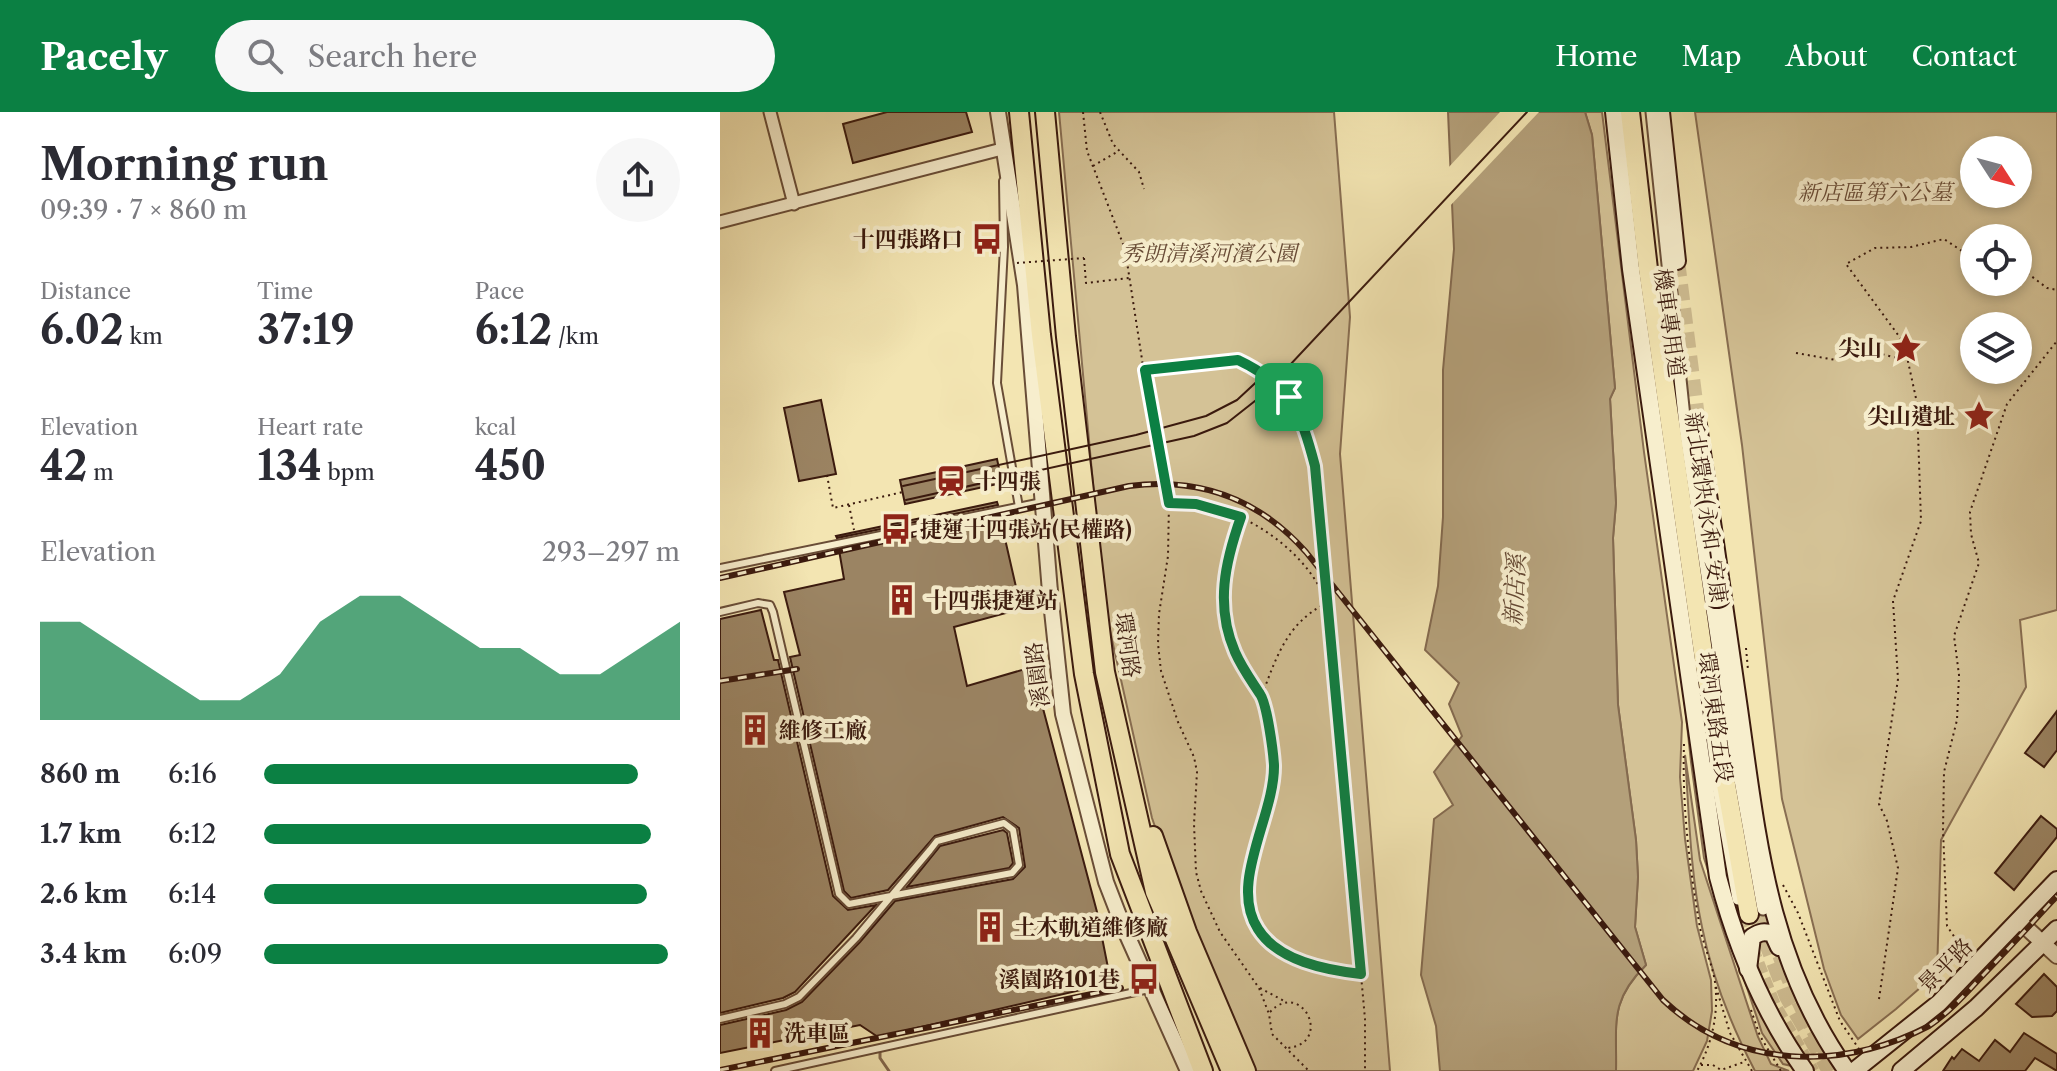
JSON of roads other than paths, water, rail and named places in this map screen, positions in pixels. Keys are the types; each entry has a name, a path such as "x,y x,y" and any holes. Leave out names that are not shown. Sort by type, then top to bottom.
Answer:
{"highway":[{"path":"1019,112 1041,335 1084,674 1120,854 1203,1071"},
{"name":"環河路","path":"1045,112 1066,337 1105,672 1155,892 1231,1071"},
{"name":"新北環快(永和-安康)","path":"1630,112 1648,269 1703,653 1752,913"},
{"name":"新北環快(永和-安康)","path":"1640,112 1672,397 1752,913"},
{"path":"1123,748 1179,912 1246,1071"}],"main road":[{"name":"環河東路五段","path":"1614,112 1631,269 1718,877 1731,929 1748,971 1805,1071"},
{"path":"1661,112 1677,261"},
{"name":"環河東路五段","path":"1698,425 1763,872 1792,973 1807,1005 1847,1071"},
{"name":"景平路","path":"1854,1071 1939,1003 2057,880"},
{"path":"1901,1071 1976,1008 2057,929"},
{"path":"1748,971 1752,937 1765,931 1773,934 1792,973"}],"street":[{"path":"770,112 794,204"},
{"name":"溪園路","path":"998,112 1002,149 1020,238 1063,714 1102,870 1149,989 1188,1071"},
{"name":"機車專用道","path":"1623,112 1677,524 1726,845 1752,913"},
{"name":"機車專用道","path":"1652,112 1686,436 1725,696 1752,913"},
{"path":"721,219 794,204 1002,149"},
{"path":"2019,921 2057,956"}],"lane":[{"path":"1002,149 1004,247 997,383 1019,507"},
{"path":"1041,335 1047,541"},
{"path":"720,568 1042,502"},
{"path":"720,612 758,603 770,605 839,894 849,904 879,898 894,895 908,892 1012,873 1019,865 1013,830 1004,823 937,841 893,894 883,905 856,938 799,997 785,1004 720,1019"},
{"path":"775,1071 1149,989"}],"water":[{"name":"新店溪","path":"1448,112 1585,112 1592,135 1615,388 1610,399 1616,503 1613,538 1618,705 1636,840 1638,877 1635,927 1646,965 1634,978 1621,1002 1616,1026 1616,1071 1440,1071 1436,1026 1421,975 1434,819 1453,805 1434,772 1462,736 1449,704 1459,683 1425,650 1438,586 1443,517 1443,370 1454,249"}],"waterway":[{"path":"880,1052 880,1058 889,1071"}],"tunnel":[{"path":"1677,261 1698,425"},
{"path":"1763,909 1793,993 1812,1033 1836,1071"},
{"path":"1756,912 1788,996 1831,1071"},
{"path":"1741,917 1775,1004 1814,1071"}],"tram line":[{"path":"906,500 1194,436 1227,423 1260,397 1527,112"},
{"path":"903,486 1136,435 1206,416 1237,400 1265,374"}],"railway":[{"path":"720,578 1129,486 1180,485 1204,489 1248,505 1288,534 1306,552 1663,1000 1692,1023 1724,1040 1757,1051 1791,1056 1826,1056 1861,1051 1896,1041 1929,1026 1959,1000 2057,896"},
{"path":"720,681 797,669"},
{"path":"720,1070 1121,988"}],"place":[{"name":"十四張路口","path":"987,239"},
{"name":"尖山","path":"1906,348"},
{"name":"尖山遺址","path":"1979,416"},
{"name":"十四張","path":"951,481"},
{"name":"捷運十四張站(民權路)","path":"896,529"},
{"name":"十四張捷運站","path":"902,600"},
{"name":"維修工廠","path":"755,730"},
{"name":"土木軌道維修廠","path":"990,927"},
{"name":"溪園路101巷","path":"1144,979"},
{"name":"洗車區","path":"760,1033"}],"park label":[{"name":"新店區第六公墓","path":"1875,192"},
{"name":"秀朗清溪河濱公園","path":"1209,253"}]}
